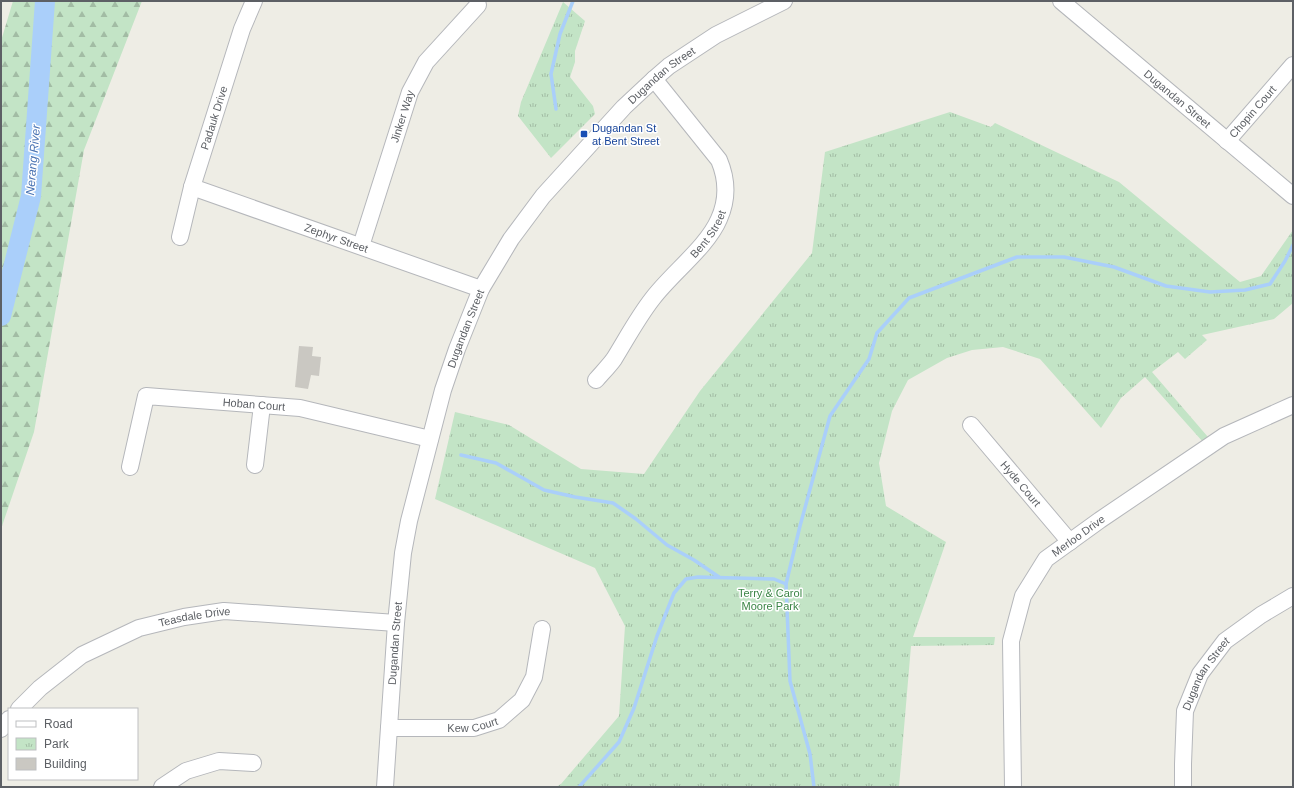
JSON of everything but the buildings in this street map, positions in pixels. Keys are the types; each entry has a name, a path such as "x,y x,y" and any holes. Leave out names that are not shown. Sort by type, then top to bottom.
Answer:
{"street":[{"name":"Padauk Drive","path":"180,237 192,187 242,29 254,1"},
{"name":"Dugandan Street","path":"385,787 396,623 403,553 409,521 443,390 456,349 481,289 511,239 543,196 624,107 669,66 716,35 784,1"},
{"name":"Dugandan Street","path":"1061,1 1293,196"},
{"name":"Jinker Way","path":"361,246 410,92 426,62 478,5"},
{"name":"Chopin Court","path":"1227,141 1293,64"},
{"name":"Bent Street","path":"596,380 613,360 632,327 654,297 670,277 713,232 720,218 725,201 726,186 724,172 719,160 654,79"},
{"name":"Zephyr Street","path":"192,187 481,289"},
{"name":"Hoban Court","path":"130,467 146,396 300,408 430,439"},
{"path":"255,465 262,405"},
{"name":"Merloo Drive","path":"1013,787 1011,641 1023,596 1046,560 1224,436 1293,405"},
{"name":"Hyde Court","path":"971,425 1070,542"},
{"name":"Dugandan Street","path":"1183,787 1182,764 1185,712 1200,674 1225,641 1261,615 1293,596"},
{"name":"Teasdale Drive","path":"20,708 40,688 82,655 139,628 184,617 224,611 396,623"},
{"name":"Kew Court","path":"389,728 474,728 499,720 522,700 534,677 542,629"},
{"path":"1,728 8,720"},
{"path":"162,787 186,771 219,761 253,763"}],"green space":[{"path":"13,1 142,1 84,150 34,432 1,529 1,41"},
{"path":"563,2 585,21 575,51 575,62 570,77 593,106 595,114 551,158 518,116 521,102"},
{"name":"Terry & Carol Moore Park","path":"950,112 991,127 995,123 1119,182 1240,282 1261,276 1293,230 1293,303 1274,319 1202,335 1207,340 1185,359 1178,352 1152,372 1208,437 1203,442 1145,377 1121,398 1101,428 1040,359 1003,347 972,350 947,358 908,380 892,411 879,463 886,506 946,542 913,637 995,637 994,645 911,646 899,787 556,787 561,784 619,716 625,626 595,568 435,499 455,412 509,425 581,469 644,474 700,391 812,253 825,152"}],"waterway":[{"name":"Nerang River","path":"1,316 31,196 45,1"},
{"path":"556,109 551,74 560,34 573,1"},
{"path":"814,787 810,754 790,681 786,584 830,416 869,359 877,333 909,298 1017,257 1064,257 1114,267 1166,286 1210,292 1245,290 1270,284 1285,261 1293,245"},
{"path":"461,455 496,463 544,490 613,503 636,519 667,545 694,560 719,577"},
{"path":"579,787 619,742 634,708 657,636 674,593 686,579 698,577 774,579 786,584"}],"place":[{"name":"Dugandan St at Bent Street","path":"584,134"}]}
